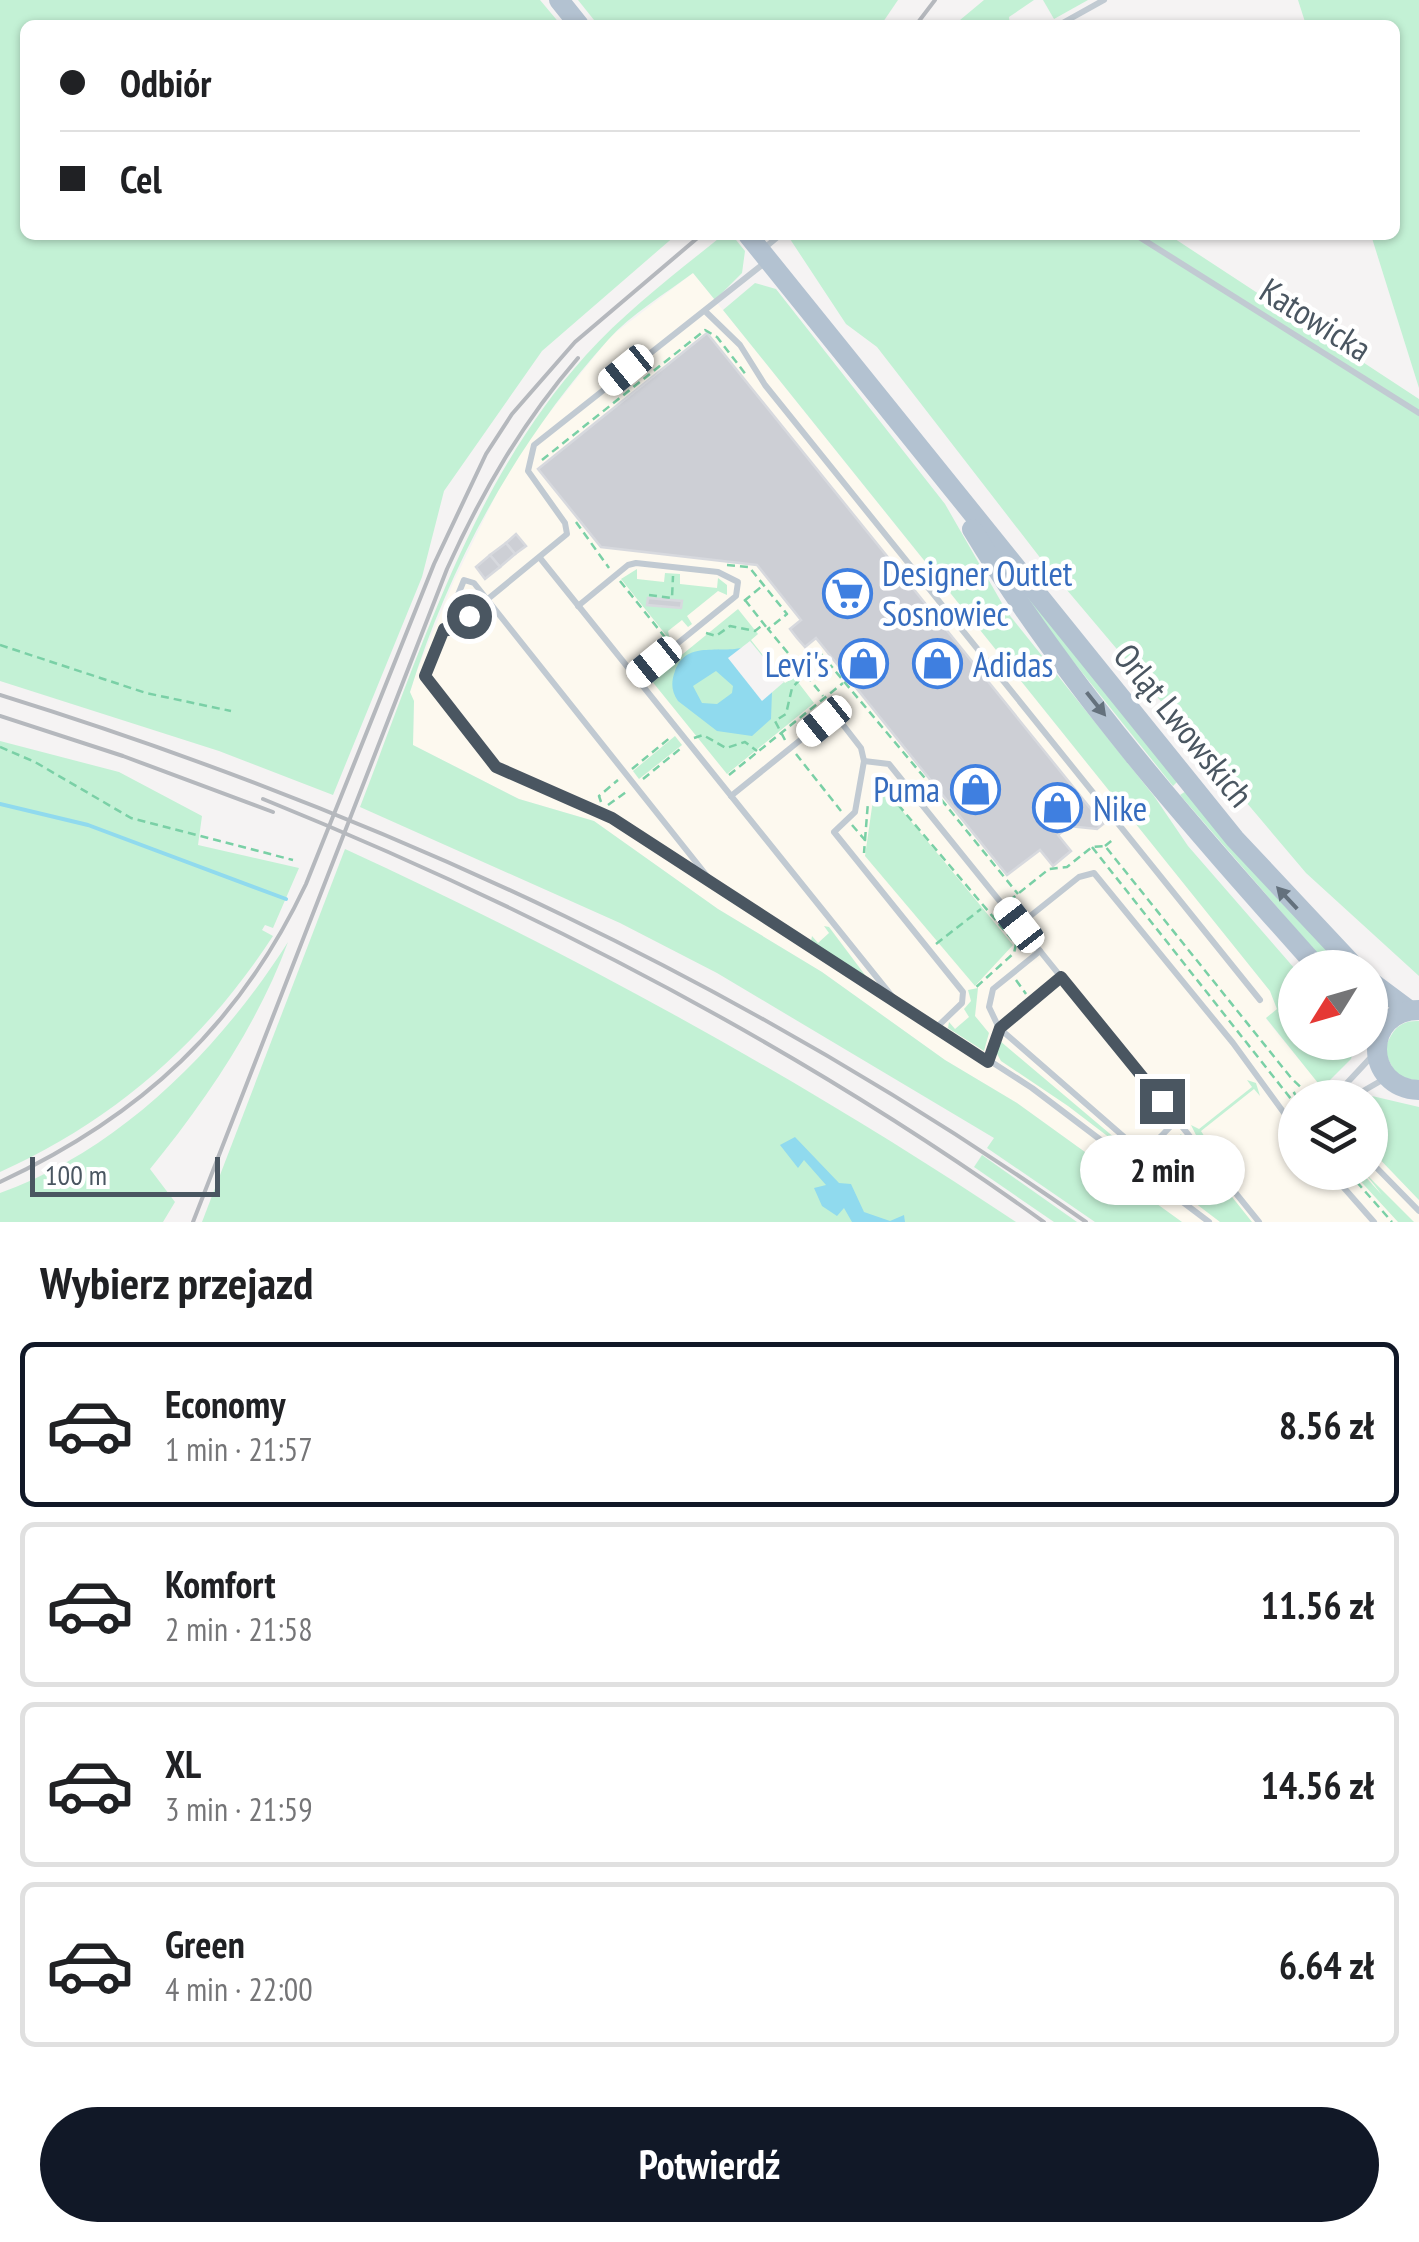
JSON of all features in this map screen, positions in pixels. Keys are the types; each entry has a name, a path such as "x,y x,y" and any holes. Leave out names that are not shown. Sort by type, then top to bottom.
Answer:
{"main road":[{"path":"559,0 575,20"},
{"name":"Orląt Lwowskich","path":"759,249 1235,840 1339,950"},
{"name":"Orląt Lwowskich","path":"934,468 1027,617 1170,796 1303,950"},
{"path":"1388,993 1414,1010"},
{"path":"1388,1022 1414,1010"},
{"path":"1381,1060 1387,1078 1402,1088 1419,1090"}],"lane":[{"path":"1068,20 1104,0"},
{"name":"Katowicka","path":"1144,240 1419,413"},
{"path":"444,629 450,630 567,534 565,523 528,471 528,455 534,445 655,346 706,312 759,249"},
{"path":"706,312 740,345 777,400 1260,1000"},
{"path":"540,558 679,731 691,740 731,796 899,1005"},
{"path":"578,606 612,572 636,564 730,575 739,590 636,677"},
{"path":"711,881 474,583 464,580 425,676 496,767 612,818 711,881 1058,1107 1208,1222"},
{"path":"731,796 833,718 861,748 864,761 858,804 834,832 963,992 962,1003 936,1028"},
{"path":"864,761 889,764 1259,1222"},
{"path":"1019,925 1086,872 1094,873 1233,1043 1278,1105"},
{"path":"1040,950 992,989 990,1007 1000,1028 1131,1142 1144,1147 1155,1143 1177,1120"},
{"path":"988,1062 1000,1028 1061,977"},
{"path":"1382,1080 1387,1078"},
{"path":"1388,1180 1419,1212"},
{"path":"1346,1190 1374,1222"}],"path":[{"path":"537,465 705,330 717,338 753,384"},
{"path":"569,513 673,647"},
{"path":"612,572 618,561"},
{"path":"712,563 749,567 787,614 768,629"},
{"path":"649,595 672,598 674,568"},
{"path":"732,611 764,585"},
{"path":"745,600 824,698"},
{"path":"718,622 704,633 716,636 730,626 755,631 764,624"},
{"path":"0,644 146,693 231,711"},
{"path":"865,840 780,734 776,721 786,714 792,688 821,654 929,784 930,793 940,798 1018,894"},
{"path":"726,777 844,682"},
{"path":"705,751 691,740 685,726 598,799 609,806 691,740 703,736 726,748 745,742 758,752"},
{"path":"0,748 34,762 131,818 293,860"},
{"path":"870,778 875,774 982,908 1016,944 1014,954 976,988 969,988"},
{"path":"864,857 868,793"},
{"path":"1004,906 1049,869 1067,867 1092,846 1105,846 1117,836"},
{"path":"1092,846 1278,1082"},
{"path":"1105,846 1291,1080"},
{"path":"935,945 982,908"},
{"path":"1364,1190 1392,1222"}],"shaded area":[{"path":"693,273 1270,991 1277,1010 1266,1019 1278,1034 1278,1060 1300,1060 1316,1080 1278,1080 1278,1190 1388,1190 1388,1168 1419,1200 1419,1222 1182,1222 1017,1103 945,1060 822,972 718,909 594,821 519,799 413,745 414,702 410,693 454,581 515,456 610,337"}],"green space":[{"path":"0,0 540,0 557,20 20,20 20,240 670,240 542,351 444,491 422,577 333,795 219,751 0,681"},
{"path":"578,0 898,0 884,20 594,20"},
{"path":"984,0 1034,0 1009,20 960,20"},
{"path":"1043,0 1088,0 1054,19"},
{"path":"1298,0 1419,0 1419,388 1373,240 1400,240 1400,20 1304,20"},
{"path":"717,240 736,240 745,251 742,273 715,300 693,273 627,322 575,379 516,461 466,550 426,644 410,692 414,701 413,745 519,799 594,821 718,909 822,972 945,1060 1017,1103 1182,1222 1095,1222 987,1148 994,1138 717,973 620,923 360,807 453,570 511,458 586,355 652,292"},
{"path":"791,240 1177,240 1419,399 1419,976 1306,873 1045,564 877,347 846,324"},
{"path":"755,283 776,289 945,504 1007,612 1154,796 1188,846 1278,950 1278,1033 1266,1018 1277,1009 1270,991 723,310"},
{"path":"997,555 1178,781 1173,786 1044,625"},
{"path":"637,569 637,579 664,582 665,573 680,574 680,584 717,588 718,578 727,585 727,595 718,591 687,616 692,624 688,627 682,620 668,631 670,640 621,579"},
{"path":"738,609 758,634 751,640 785,683 794,677 814,703 727,774 651,680"},
{"path":"675,736 682,745 639,779 633,771"},
{"path":"0,741 119,772 202,816 198,845 299,868 273,928 265,925 262,930 273,936 187,1044 119,1102 42,1151 0,1172"},
{"path":"876,779 1013,945 975,986 865,856"},
{"path":"1186,791 1273,894 1328,950 1314,950 1180,795"},
{"path":"345,849 518,932 688,1022 854,1119 1016,1222 202,1222"},
{"path":"824,926 829,927 868,979 811,941 812,936 818,943 829,933"},
{"path":"288,942 246,1032 191,1117 150,1169 175,1202 163,1222 0,1222 0,1193 86,1151 164,1091 232,1020"},
{"path":"978,988 975,1016 989,1033 984,1051 948,1028 949,1022 955,1029 969,1017 964,1009 971,1001 968,990"},
{"path":"1419,1021 1419,1081 1397,1076 1388,1059 1389,1039 1405,1023"},
{"path":"1000,1041 1135,1155 1158,1153 1181,1134 1191,1150 1182,1146 1162,1163 1172,1182 1178,1177 1184,1184 1201,1170 1196,1162 1205,1163 1252,1222 1220,1222 1068,1106 1001,1061 996,1052"},
{"path":"1300,1060 1350,1060 1330,1080 1316,1080"},
{"path":"1247,1080 1256,1083 1260,1096 1254,1089 1201,1131 1206,1139 1198,1139 1191,1125 1199,1129 1252,1087"},
{"path":"1388,1100 1419,1107 1419,1200 1388,1168"},
{"path":"982,1155 1077,1222 1054,1222 974,1167"},
{"path":"1369,1190 1377,1190 1382,1195 1378,1190 1382,1190 1414,1222 1398,1222"}],"water":[{"path":"747,646 772,692 771,719 752,736 717,731 678,701 673,690 675,671 688,655","holes":["716,671 733,686 732,693 717,704 702,703 693,686"]},
{"path":"795,1137 839,1183 851,1184 864,1212 890,1221 904,1215 905,1222 852,1222 844,1208 837,1216 822,1206 814,1188 826,1185 804,1160 798,1168 780,1145"}],"pier":[{"path":"750,641 784,682 762,701 728,658"}],"building":[{"name":"Designer Outlet Sosnowiec","path":"707,333 1103,824 1097,829 1069,826 1058,835 1071,851 1053,866 1040,850 1007,875 816,638 805,647 797,638 790,629 801,620 757,565 601,547 538,469"},
{"path":"516,534 526,546 515,554 506,543"},
{"path":"506,543 515,554 500,567 490,555"},
{"path":"490,555 500,567 485,579 476,567"},
{"path":"648,598 682,601 681,608 647,605"}],"waterway":[{"path":"0,804 88,825 286,899"}],"railway":[{"path":"920,20 935,0"},
{"path":"0,1182 98,1128 141,1096 181,1062 250,981 306,884 434,564 486,454 512,414 575,342 695,240"},
{"path":"193,1222 447,569 505,459 578,358"},
{"path":"0,695 288,796 427,853 564,916 830,1057 1086,1222"},
{"path":"0,716 123,756 273,812"},
{"path":"263,799 467,888 666,987 859,1098 1044,1222"}],"place":[{"name":"Designer Outlet Sosnowiec","path":"847,593"},
{"name":"Levi's","path":"864,664"},
{"name":"Adidas","path":"938,664"},
{"name":"Puma","path":"975,789"},
{"name":"Nike","path":"1058,808"}],"route":[{"path":"469,616 450,630 444,629 425,676 496,767 612,818 988,1062 994,1036 1005,1022 1061,977 1162,1101"}]}
